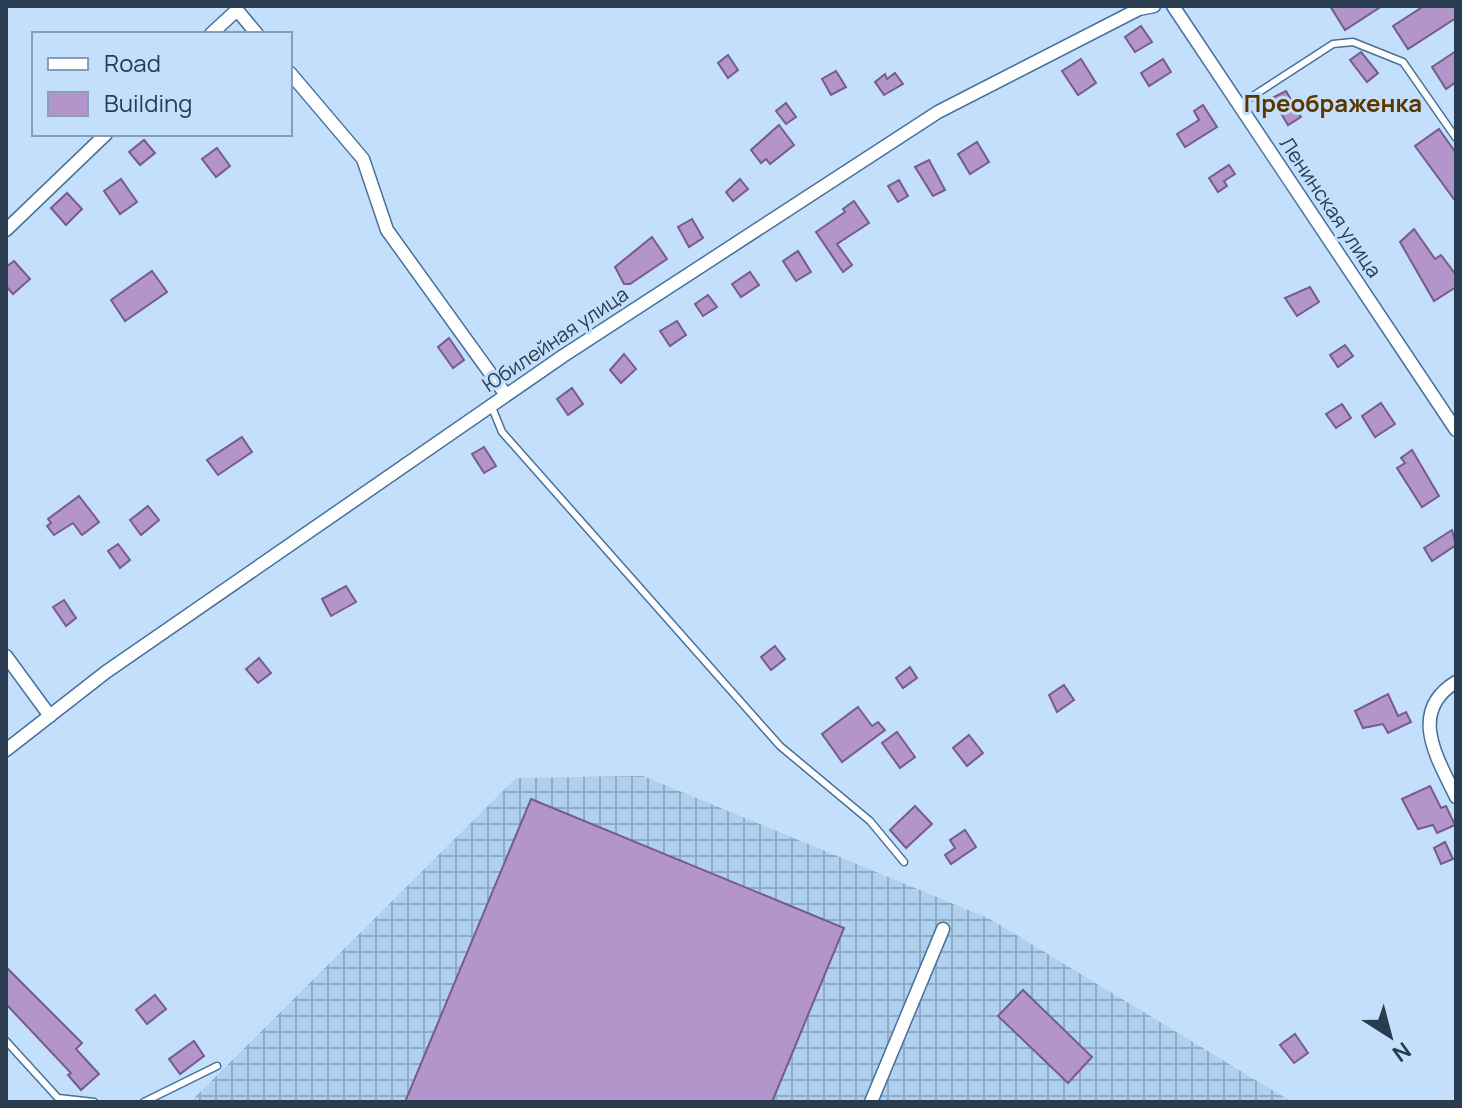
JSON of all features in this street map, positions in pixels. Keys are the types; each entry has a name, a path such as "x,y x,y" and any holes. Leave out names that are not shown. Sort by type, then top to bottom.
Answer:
{"street":[{"name":"Юбилейная улица","path":"6,750 106,672 491,405 938,112 1139,9 1154,6"},
{"name":"Ленинская улица","path":"1173,6 1456,430"},
{"path":"213,32 237,10 255,32"},
{"path":"292,75 363,159 387,230 506,395"},
{"path":"6,230 104,136"},
{"path":"6,656 50,716"},
{"path":"1456,682 1444,690 1432,710 1427,730 1456,797"},
{"path":"871,1102 943,929"}],"lane":[{"path":"1239,105 1333,44 1353,42 1403,62 1456,138"},
{"path":"491,405 502,432 780,746 870,821 904,862"},
{"path":"6,1041 58,1098 94,1102"},
{"path":"144,1102 217,1066"}],"shaded area":[{"path":"643,776 990,919 1292,1102 190,1102 516,778"}],"building":[{"path":"1330,6 1382,6 1345,30"},
{"path":"1424,6 1456,6 1456,18 1408,49 1393,26"},
{"path":"1141,26 1152,42 1135,52 1125,37"},
{"path":"1456,51 1456,82 1446,89 1432,67"},
{"path":"1361,52 1378,73 1367,82 1350,60"},
{"path":"728,55 738,70 728,78 718,63"},
{"path":"1081,59 1096,83 1078,95 1062,71"},
{"path":"1163,59 1171,72 1149,86 1141,73"},
{"path":"836,71 846,87 831,95 822,79"},
{"path":"895,73 903,84 884,95 875,82 885,74 887,79"},
{"path":"1286,91 1301,117 1288,125 1272,98"},
{"path":"786,103 796,117 786,124 776,111"},
{"path":"1203,105 1217,127 1185,147 1177,134 1199,120 1194,111"},
{"path":"779,125 794,145 770,164 766,159 761,163 751,150"},
{"path":"1439,129 1456,153 1456,202 1415,146"},
{"path":"144,140 155,153 140,165 129,152"},
{"path":"977,142 989,162 970,174 958,154"},
{"path":"217,148 230,166 216,177 202,159"},
{"path":"929,160 945,190 933,196 915,167"},
{"path":"1229,165 1235,174 1224,181 1227,186 1218,192 1209,178"},
{"path":"121,179 137,202 120,214 104,191"},
{"path":"740,179 748,189 733,201 726,192"},
{"path":"899,180 908,196 898,202 888,186"},
{"path":"67,193 82,209 66,225 51,208"},
{"path":"854,201 869,223 837,244 852,265 843,272 816,232 845,212 843,209"},
{"path":"692,219 703,238 689,247 678,227"},
{"path":"1414,229 1435,259 1441,255 1456,275 1456,287 1434,301 1400,242"},
{"path":"652,237 667,259 630,284 624,284 615,267"},
{"path":"798,251 811,272 796,281 783,261"},
{"path":"14,261 30,279 13,294 6,286 6,267"},
{"path":"152,271 167,292 125,321 111,300"},
{"path":"750,272 759,285 741,297 732,284"},
{"path":"1310,287 1319,302 1297,316 1285,298"},
{"path":"708,295 717,307 703,316 695,304"},
{"path":"677,321 686,335 670,346 660,331"},
{"path":"449,338 464,360 453,368 438,347"},
{"path":"1345,345 1353,356 1338,367 1330,355"},
{"path":"624,354 636,369 621,383 610,370"},
{"path":"572,388 583,404 568,415 557,399"},
{"path":"1381,403 1395,424 1375,437 1362,416"},
{"path":"1342,404 1351,418 1336,428 1326,414"},
{"path":"242,437 252,452 218,475 207,460"},
{"path":"484,447 496,466 484,473 472,454"},
{"path":"1412,450 1439,496 1422,507 1397,468 1405,463 1401,458"},
{"path":"79,496 99,522 82,535 73,523 54,535 47,526 51,523 48,519"},
{"path":"148,506 159,520 141,535 130,520"},
{"path":"1452,530 1456,545 1432,561 1424,548"},
{"path":"118,544 130,560 120,568 108,551"},
{"path":"346,586 356,602 331,616 322,599"},
{"path":"64,600 76,618 66,626 53,607"},
{"path":"775,646 785,659 771,670 761,657"},
{"path":"259,658 271,673 258,683 246,669"},
{"path":"910,667 917,678 903,688 896,678"},
{"path":"1064,685 1074,700 1057,712 1049,695"},
{"path":"1388,694 1398,716 1406,712 1411,722 1388,733 1383,724 1363,728 1355,711"},
{"path":"858,707 872,726 878,722 885,730 842,762 822,734"},
{"path":"897,732 915,757 900,768 882,743"},
{"path":"969,735 983,753 967,766 953,748"},
{"path":"1430,786 1441,808 1446,806 1455,825 1437,833 1433,825 1418,829 1402,799"},
{"path":"531,799 844,928 772,1102 405,1102"},
{"path":"915,806 932,824 906,848 890,830"},
{"path":"965,830 976,847 951,864 945,855 955,848 950,840"},
{"path":"1445,842 1453,859 1441,864 1434,848"},
{"path":"6,967 82,1043 76,1049 99,1074 81,1090 68,1075 71,1073 6,1004"},
{"path":"1023,990 1092,1057 1068,1083 998,1016"},
{"path":"155,995 166,1009 147,1024 136,1010"},
{"path":"1295,1034 1308,1053 1294,1063 1280,1045"},
{"path":"194,1041 204,1056 180,1074 169,1059"}],"district":[{"name":"Преображенка","path":"1333,102"}]}
